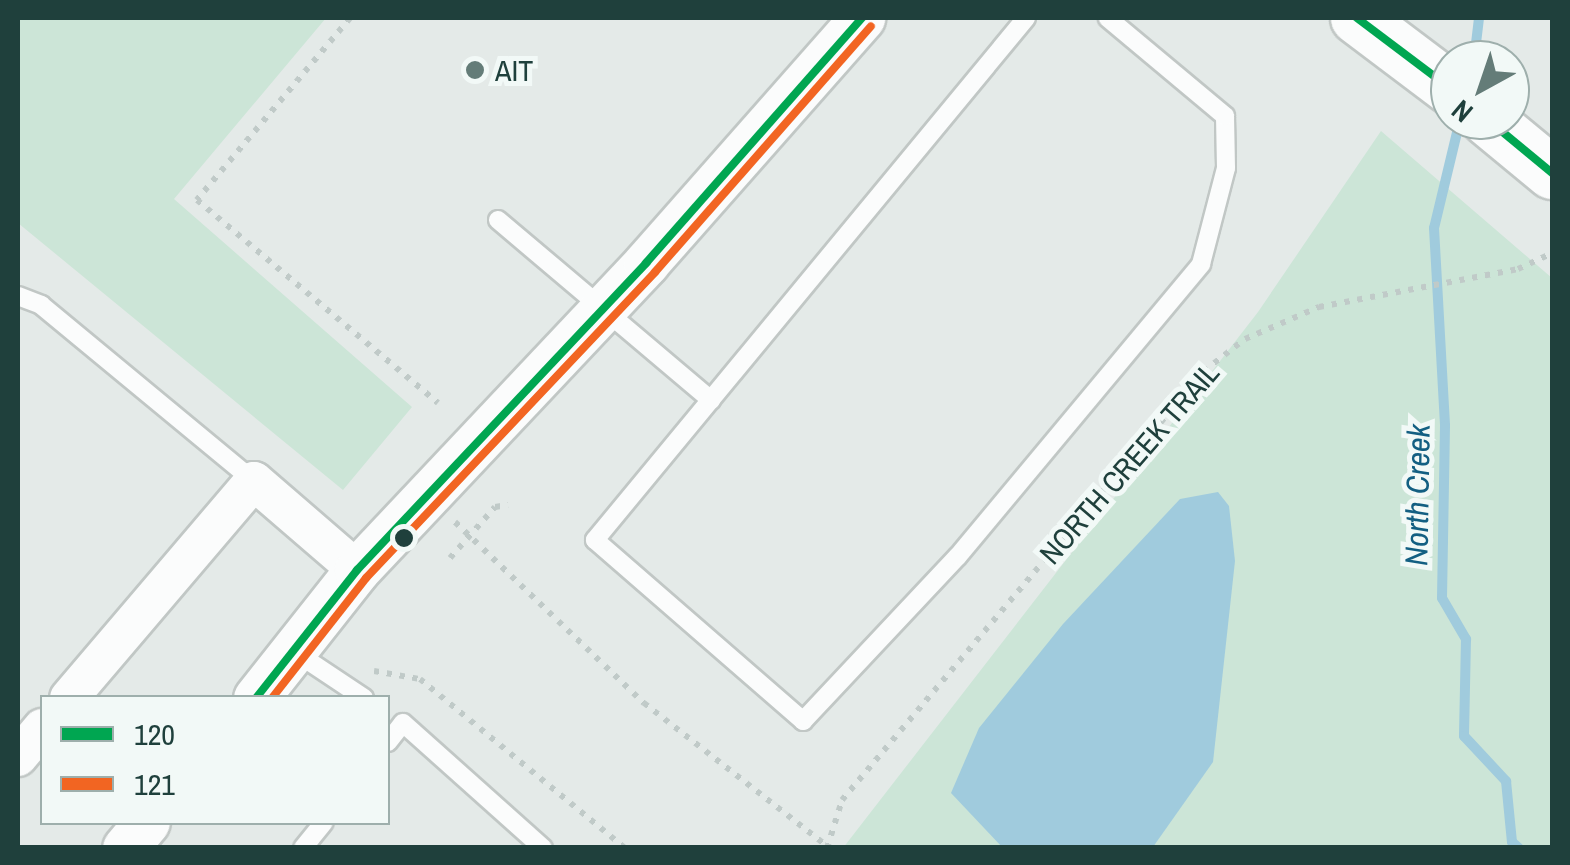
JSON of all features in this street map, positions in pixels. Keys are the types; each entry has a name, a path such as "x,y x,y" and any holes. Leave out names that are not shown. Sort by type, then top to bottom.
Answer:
{"main road":[{"path":"1357,18 1430,72"},
{"path":"1518,140 1548,159"}],"street":[{"path":"259,695 357,570 602,310 862,18"},
{"path":"72,695 254,481 357,570"},
{"path":"18,757 40,730"},
{"path":"125,848 144,825"}],"lane":[{"path":"1026,18 595,540 803,721 958,556 1202,264 1226,168 1225,116 1108,18"},
{"path":"498,220 711,400"},
{"path":"18,296 41,305 254,481"},
{"path":"295,652 360,695"},
{"path":"395,718 544,848"},
{"path":"304,848 322,825"}],"path":[{"path":"350,18 197,200 438,403"},
{"name":"NORTH CREEK TRAIL","path":"827,847 842,800 1204,371 1245,340 1298,315 1337,302 1518,269 1552,254"},
{"path":"428,495 644,703 827,847"},
{"path":"450,558 495,508 508,505"},
{"path":"374,671 420,679 624,848"}],"green space":[{"path":"18,18 326,18 174,199 412,407 343,490 18,223"},
{"path":"1381,131 1552,278 1552,847 843,848 1258,312"}],"water":[{"path":"1218,492 1229,506 1235,561 1213,762 1153,847 1002,847 951,793 979,728 1063,624 1180,499"}],"waterway":[{"name":"North Creek","path":"1476,40 1479,18"},
{"name":"North Creek","path":"1455,140 1434,228 1445,426 1442,598 1466,639 1464,736 1506,781 1512,842 1519,848"}],"transit line":[{"name":"120","path":"258,695 357,570 646,263 862,18"},
{"name":"120","path":"1357,18 1430,73"},
{"name":"121","path":"274,695 366,578 655,272 871,26"},
{"name":"120","path":"1512,140 1552,173"}],"place":[{"name":"AIT","path":"475,70"}]}
